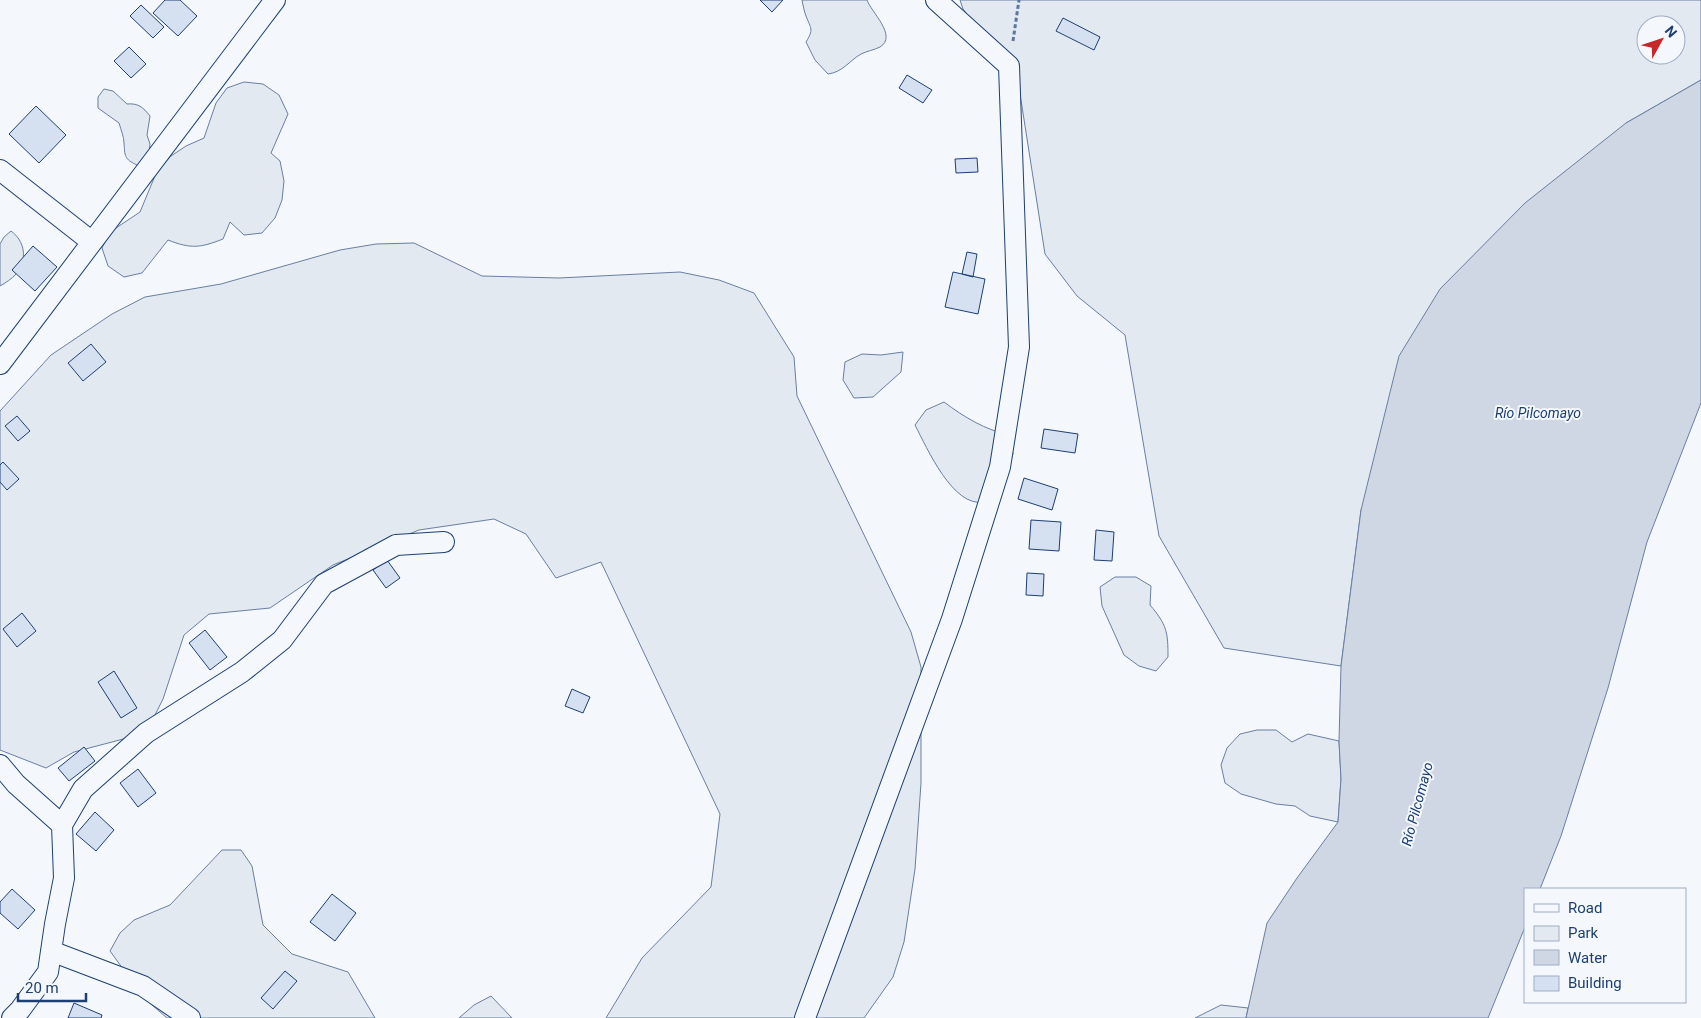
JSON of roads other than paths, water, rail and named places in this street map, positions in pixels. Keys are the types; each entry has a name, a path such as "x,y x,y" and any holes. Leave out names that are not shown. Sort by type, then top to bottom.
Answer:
{"street":[{"path":"0,364 275,0"},
{"path":"805,1018 952,619 1000,467 1019,346 1009,66 936,0"},
{"path":"0,170 92,242"},
{"path":"12,1018 48,972 64,878 62,825 83,788 146,733 242,672 282,640 324,584 396,545 444,542"},
{"path":"0,766 16,784 62,825"},
{"path":"50,952 143,986 190,1018"}],"water":[{"name":"Río Pilcomayo","path":"1701,80 1701,403 1647,542 1608,688 1561,836 1540,888 1524,888 1524,929 1488,1018 1246,1018 1267,923 1338,822 1341,779 1339,741 1341,666 1361,510 1399,356 1440,289 1525,203 1626,123"}]}
